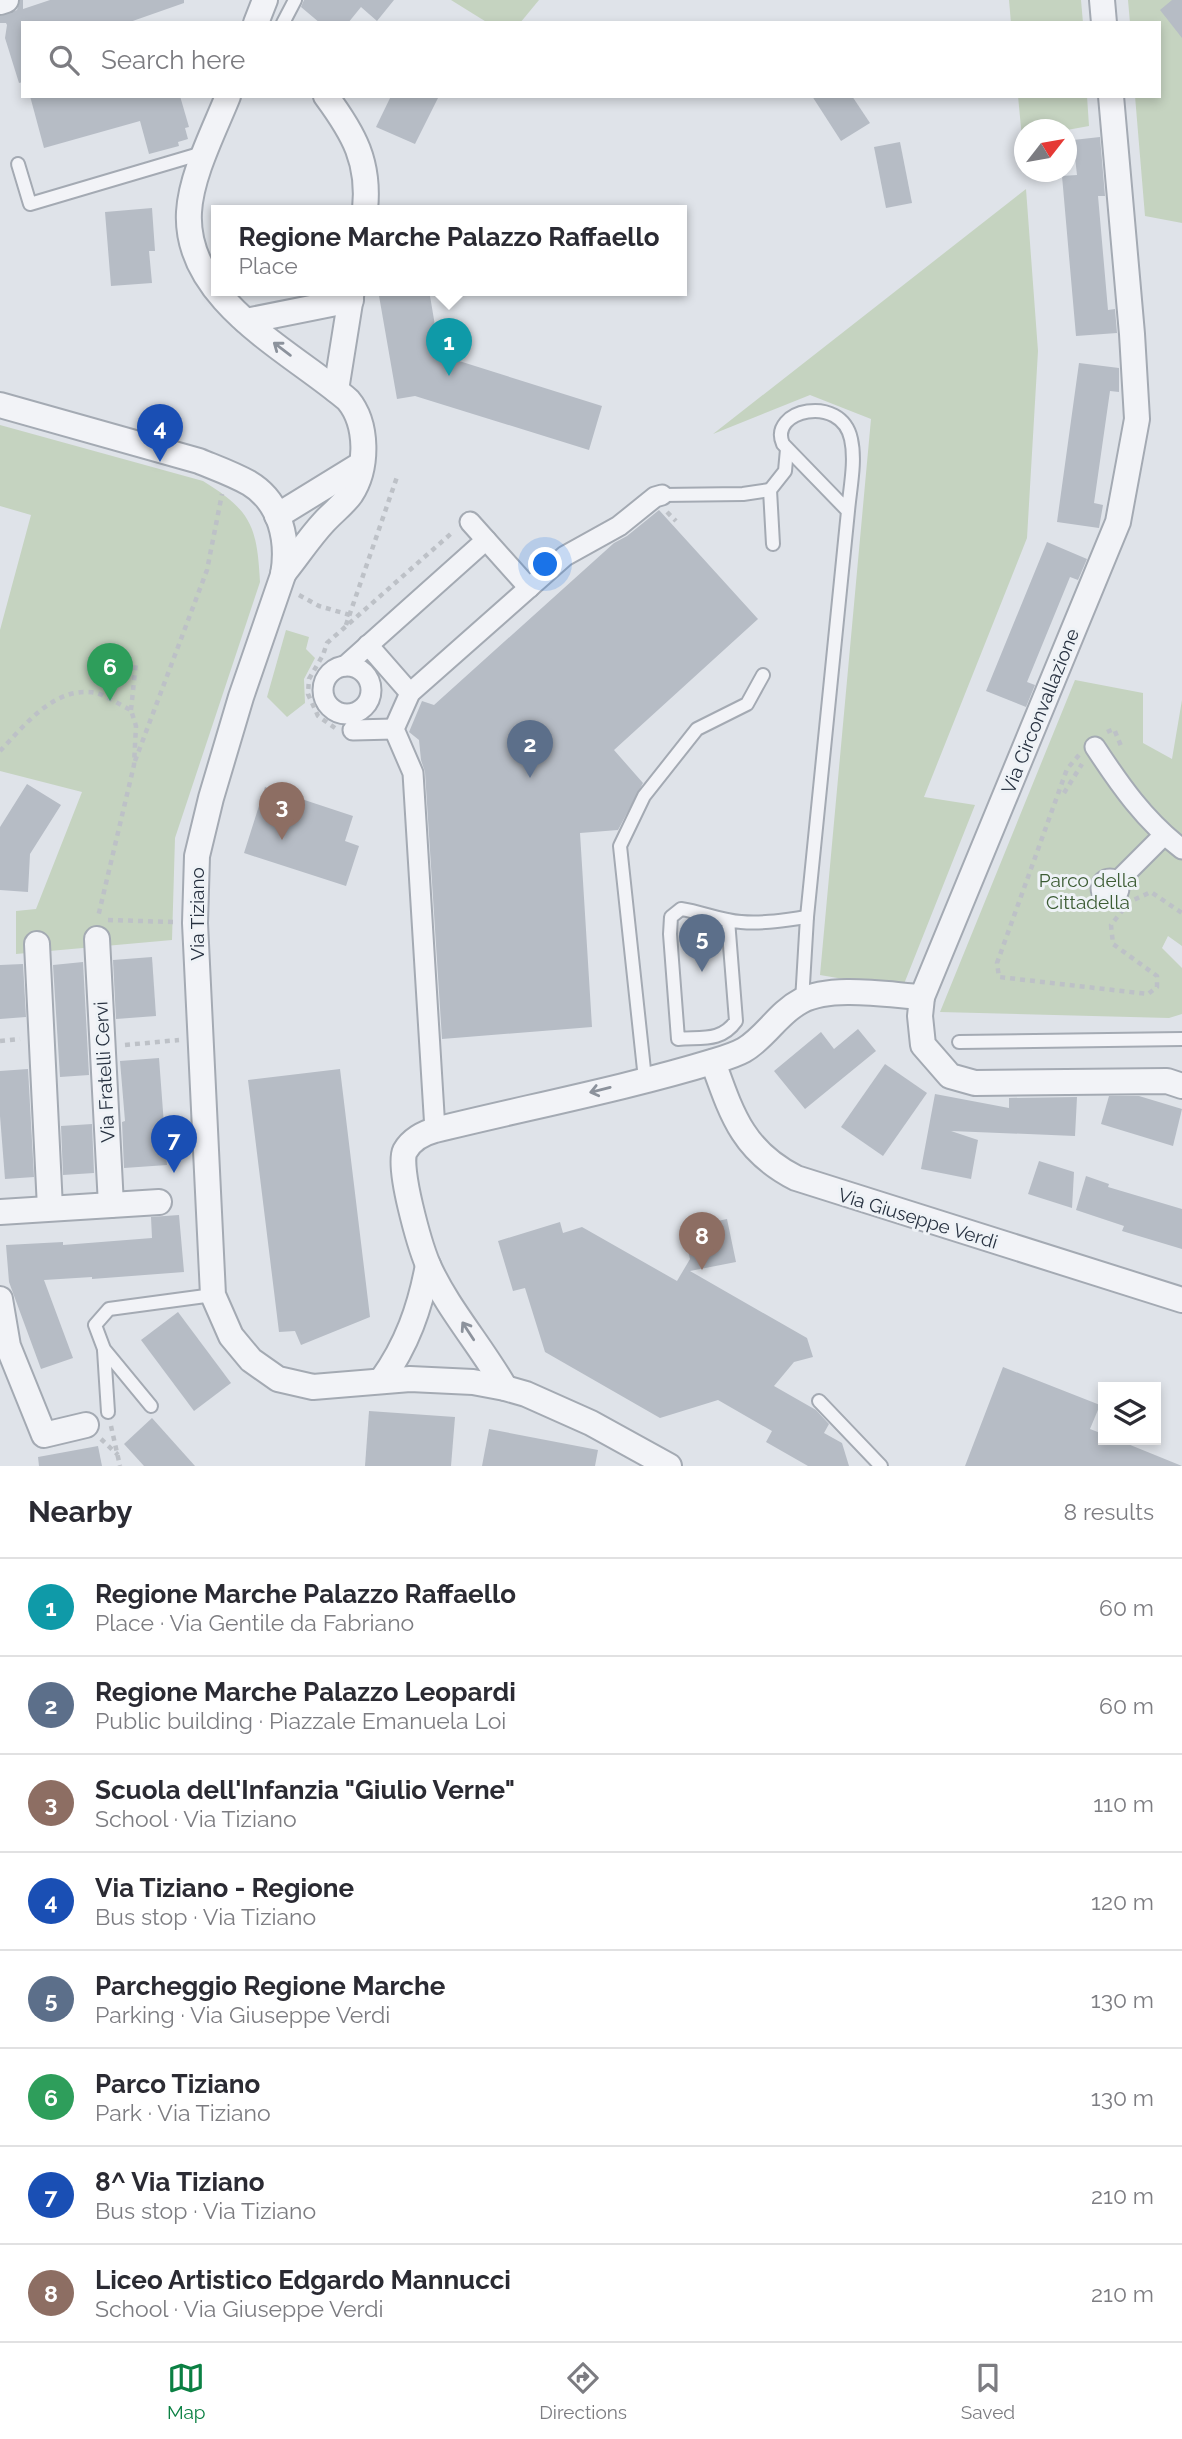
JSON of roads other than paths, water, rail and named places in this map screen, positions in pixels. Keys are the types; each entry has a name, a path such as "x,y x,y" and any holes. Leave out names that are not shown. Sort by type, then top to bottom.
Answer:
{"street":[{"path":"0,2 6,0"},
{"path":"258,21 265,0"},
{"path":"1102,0 1104,21"},
{"path":"211,283 202,271 192,241 189,214 193,188 227,98"},
{"path":"327,98 359,148 366,176 365,205"},
{"name":"Via Circonvallazione","path":"1111,98 1137,419 1118,522 922,997 920,1017 923,1045 950,1076 975,1083 1167,1081 1182,1086"},
{"path":"221,296 246,321 336,390 354,408 363,427 363,450 358,479 351,493 322,523 281,580"},
{"path":"246,321 348,296"},
{"path":"336,390 352,296"},
{"path":"0,405 199,461 256,488 279,520 301,527 322,523"},
{"path":"279,520 320,489 360,466"},
{"path":"256,488 320,489"},
{"path":"435,1130 413,773 394,729 410,693 565,556 619,526 662,495"},
{"name":"Via Tiziano","path":"279,520 286,540 286,558 281,580 241,697 197,856 195,923 199,1039 213,1295 231,1336 251,1360 278,1379 313,1387 410,1379 473,1382 505,1388 526,1394 591,1423 669,1466"},
{"path":"467,523 529,588"},
{"path":"345,666 486,540"},
{"path":"368,645 410,693"},
{"path":"360,724 370,699 370,682 360,669 345,666 337,668 325,679 323,694 330,708 352,715 360,724 394,729"},
{"path":"1093,744 1140,811 1182,849"},
{"path":"1117,882 1164,835"},
{"name":"Via Fratelli Cervi","path":"97,939 111,1205"},
{"path":"37,944 50,1208"},
{"path":"505,1388 428,1265 404,1179 403,1158 414,1140 435,1130 713,1062 746,1049 781,1016 802,1001 843,993 922,997"},
{"name":"Via Giuseppe Verdi","path":"713,1062 742,1131 760,1154 787,1173 822,1188 1182,1300"},
{"path":"0,1212 159,1202"},
{"path":"381,1381 394,1364 413,1325 428,1265"},
{"path":"0,1298 8,1346 44,1435 86,1425"}],"lane":[{"path":"284,21 295,0"},
{"path":"18,164 30,204 206,152"},
{"path":"802,1001 807,917 848,511 852,452 845,424 828,412 814,411 791,418 782,429 780,440 848,511"},
{"path":"773,544 770,490 785,471 787,449"},
{"path":"662,495 743,494 770,490"},
{"path":"645,1079 620,846 644,796 697,729 747,704 763,675"},
{"path":"728,920 736,1021 728,1032 717,1036 678,1039 671,917 681,909 740,922 771,922 807,917"},
{"path":"958,1042 1182,1039"},
{"path":"108,1412 104,1349 95,1325 109,1309 213,1295"},
{"path":"104,1349 151,1406"},
{"path":"819,1401 881,1466"}],"place":[{"name":"Regione Marche Palazzo Raffaello","path":"449,376"},
{"name":"Via Tiziano - Regione","path":"160,462"},
{"name":"Parco Tiziano","path":"110,701"},
{"name":"Regione Marche Palazzo Leopardi","path":"530,778"},
{"name":"Scuola dell'Infanzia \"Giulio Verne\"","path":"282,840"},
{"name":"Parcheggio Regione Marche","path":"702,972"},
{"name":"8^ Via Tiziano","path":"174,1173"},
{"name":"Liceo Artistico Edgardo Mannucci","path":"702,1270"}],"park label":[{"name":"Parco della Cittadella","path":"1088,891"}]}
